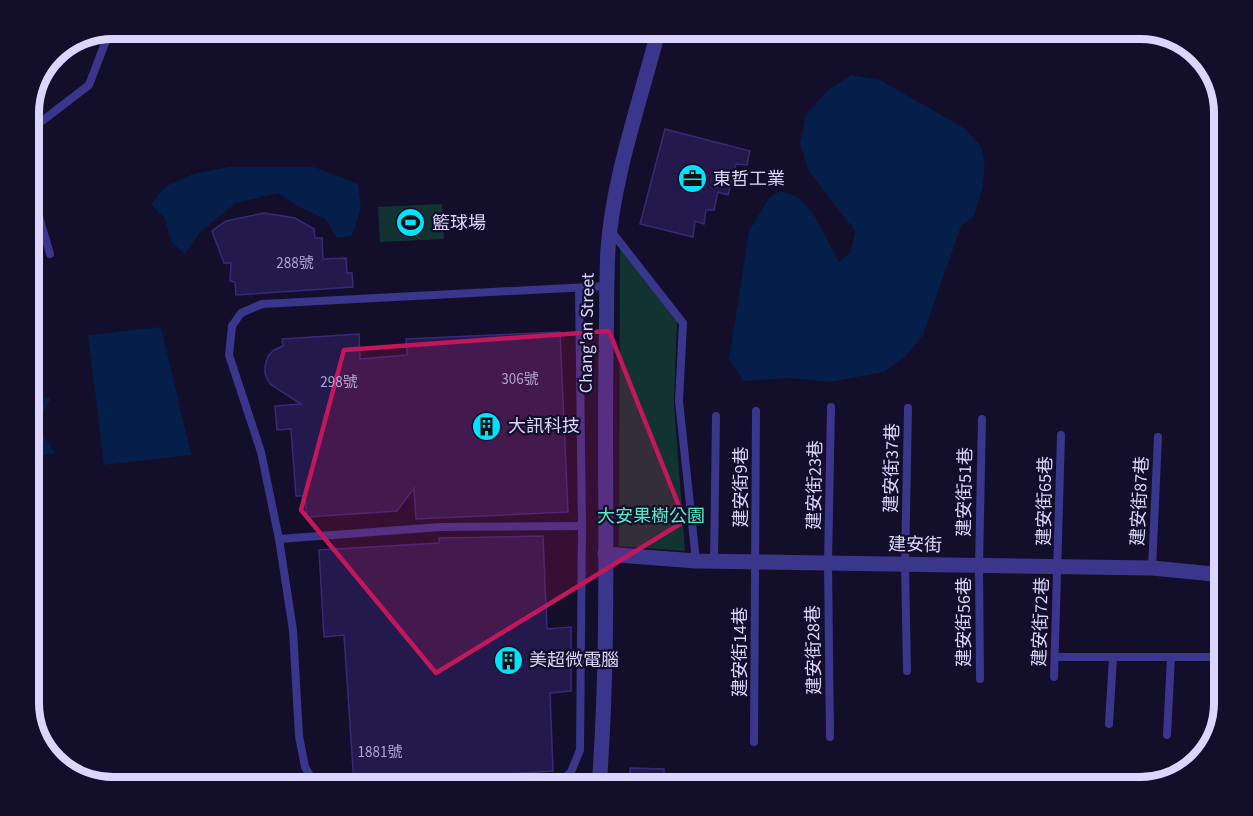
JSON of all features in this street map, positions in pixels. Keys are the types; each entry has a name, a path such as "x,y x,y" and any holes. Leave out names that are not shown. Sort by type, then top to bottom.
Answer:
{"street":[{"name":"Chang'an Street","path":"600,777 608,286 611,231 615,197 656,39"},
{"name":"建安街","path":"605,554 696,561 1152,568 1214,574"}],"lane":[{"path":"39,123 89,85 106,39"},
{"path":"39,216 50,254"},
{"path":"611,231 683,323 680,401 696,561"},
{"path":"310,777 305,766 299,736 293,630 279,539 261,452 229,355 232,326 242,313 261,304 608,286"},
{"path":"566,777 572,772 579,750 582,526 579,288"},
{"name":"建安街23巷","path":"828,563 831,407"},
{"name":"建安街37巷","path":"907,671 905,565 908,408"},
{"name":"建安街9巷","path":"755,562 756,411"},
{"path":"714,561 716,416"},
{"name":"建安街51巷","path":"979,566 982,419"},
{"name":"建安街65巷","path":"1058,567 1061,435"},
{"name":"建安街87巷","path":"1152,568 1158,437"},
{"path":"279,539 440,527 582,526"},
{"name":"建安街14巷","path":"754,742 755,562"},
{"name":"建安街28巷","path":"828,563 830,736"},
{"name":"建安街56巷","path":"979,566 980,679"},
{"name":"建安街72巷","path":"1054,677 1058,567"},
{"path":"1055,657 1214,657"},
{"path":"1109,724 1113,657"},
{"path":"1167,735 1171,657"}],"highlighted area":[{"path":"609,331 685,521 436,673 301,510 344,350"}],"green space":[{"name":"籃球場","path":"442,204 444,239 380,242 378,207"},
{"name":"大安果樹公園","path":"620,246 677,320 674,403 685,551 619,546"}],"water":[{"path":"851,75 880,80 964,128 981,146 985,165 982,189 974,216 961,226 923,335 906,356 884,372 830,382 788,378 744,381 729,360 749,231 769,198 780,191 798,197 813,213 839,262 850,253 855,231 808,170 800,143 806,114 828,90"},
{"path":"228,167 314,167 358,184 361,207 352,236 337,238 326,219 301,208 278,193 236,203 200,232 185,254 172,243 165,219 151,204 166,186 193,174"},
{"path":"161,327 191,455 104,465 88,335"},
{"path":"39,396 51,398 39,419"},
{"path":"39,429 55,453 39,456"}],"building":[{"name":"東哲工業","path":"665,129 750,151 747,165 736,164 728,195 718,192 714,210 706,210 704,224 695,221 693,237 640,224"},
{"path":"264,213 295,218 314,229 315,238 322,238 323,259 346,258 347,273 352,273 353,287 236,295 235,282 230,281 231,263 224,263 212,231 226,221"},
{"path":"560,332 568,512 416,519 414,488 397,511 307,517 305,496 296,496 291,429 277,430 275,406 301,404 270,384 265,374 268,356 283,346 282,339 359,334 360,359 407,355 406,339"},
{"path":"543,536 547,629 571,627 571,691 550,693 553,771 461,777 354,777 344,635 324,637 319,550 439,543 439,538"},
{"path":"630,768 664,769 664,777 630,777"}],"place":[{"name":"東哲工業","path":"692,179"},
{"name":"籃球場","path":"411,223"},
{"name":"大訊科技","path":"487,426"},
{"name":"美超微電腦","path":"508,660"}]}
